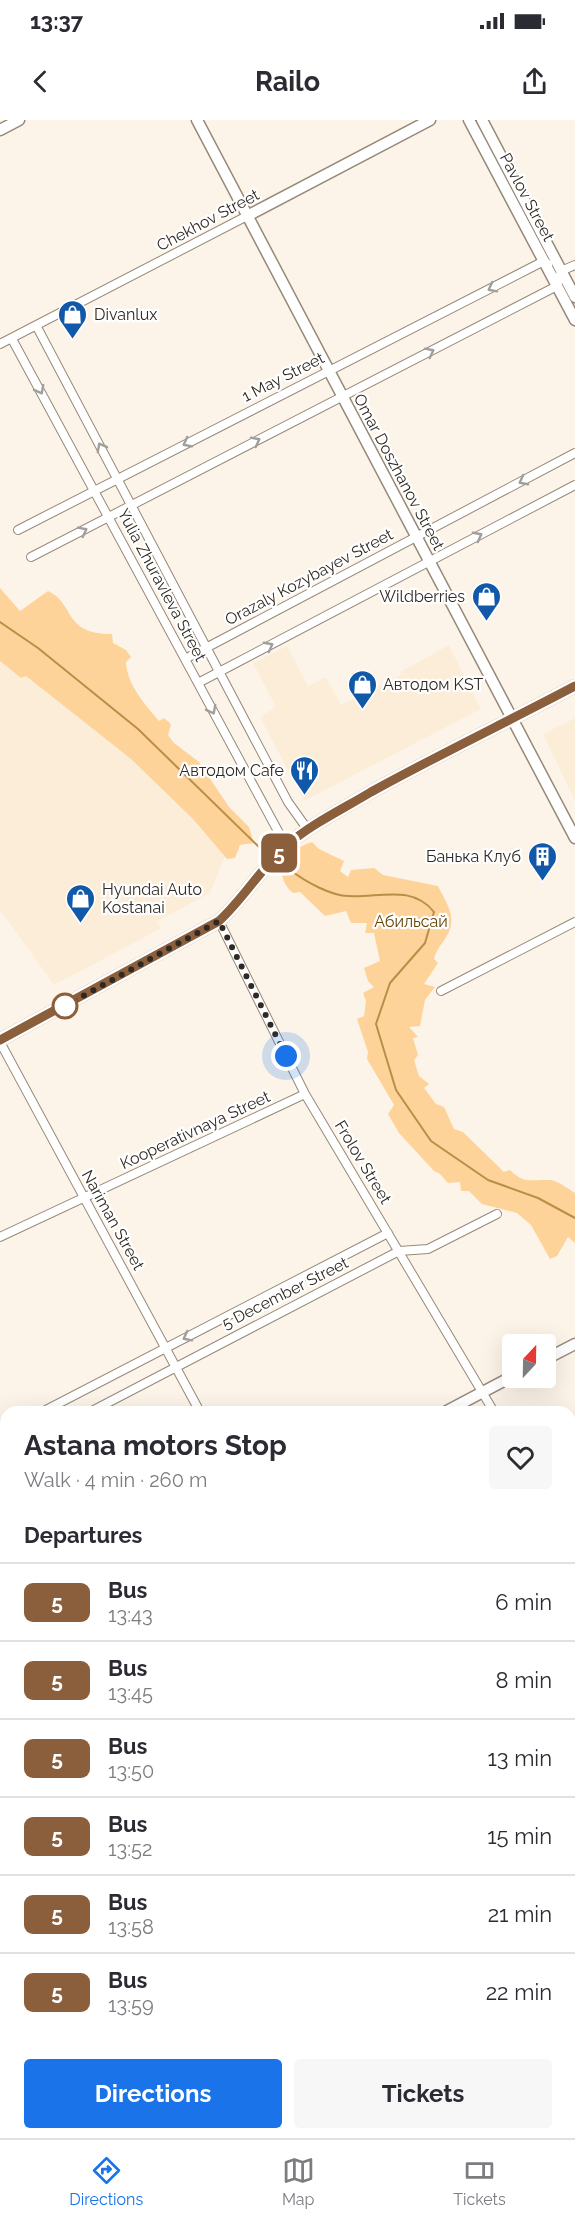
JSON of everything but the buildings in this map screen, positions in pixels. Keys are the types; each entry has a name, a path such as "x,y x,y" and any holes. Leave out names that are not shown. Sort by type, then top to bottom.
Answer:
{"main road":[{"path":"0,1041 219,921 240,902 263,870 286,846 308,830 413,769 575,686"}],"street":[{"path":"0,130 19,120"},
{"name":"Omar Doszhanov Street","path":"197,120 575,838"},
{"name":"Chekhov Street","path":"0,344 37,327 430,120"},
{"name":"Pavlov Street","path":"469,120 575,320"},
{"name":"Pavlov Street","path":"482,120 575,297"},
{"path":"544,261 561,271"},
{"name":"1 May Street","path":"18,530 544,261"},
{"path":"561,271 575,265"},
{"path":"31,557 557,286 561,271"},
{"name":"Yulia Zhuravleva Street","path":"37,327 288,802 308,830"},
{"name":"Yulia Zhuravleva Street","path":"12,339 286,846"},
{"name":"Orazaly Kozybayev Street","path":"185,659 575,453"},
{"path":"198,683 575,485"},
{"name":"Frolov Street","path":"219,921 305,1094 491,1406"},
{"path":"441,991 575,922"},
{"name":"Nariman Street","path":"0,1041 197,1406"},
{"name":"Kooperativnaya Street","path":"0,1238 305,1094"},
{"name":"5 December Street","path":"101,1406 399,1251 428,1249 497,1214"},
{"name":"5 December Street","path":"54,1406 388,1233"},
{"path":"556,1354 575,1344"},
{"path":"457,1406 502,1382"}],"shaded area":[{"path":"449,645 481,709 304,801 260,717 276,707 253,663 287,646 308,686 326,677 341,705 401,675 400,672"},
{"path":"0,661 21,678 26,676 131,759 193,819 225,857 210,893 156,922 162,928 54,985 0,910"},
{"path":"575,718 575,801 543,734"}],"green space":[{"path":"0,588 20,611 48,591 63,603 77,624 96,633 112,634 113,643 126,650 131,657 126,662 127,670 138,694 159,721 164,718 171,724 168,735 174,743 199,762 229,807 249,827 254,843 240,845 235,858 227,859 193,819 131,759 26,676 21,678 0,661"},
{"name":"Абильсай","path":"312,842 319,849 344,861 340,871 348,877 351,870 374,868 383,875 438,886 450,912 451,925 435,956 434,959 438,963 424,984 435,987 425,1000 420,1026 409,1027 418,1037 413,1038 418,1055 414,1060 419,1076 429,1084 424,1088 436,1104 444,1107 454,1129 463,1132 504,1172 510,1170 520,1178 529,1180 553,1180 575,1193 575,1243 568,1237 557,1256 550,1259 531,1225 517,1213 482,1204 469,1191 461,1191 460,1182 448,1183 399,1133 388,1114 394,1105 367,1059 368,1052 357,1019 364,1016 366,1001 363,993 374,987 368,981 364,968 380,961 374,933 365,933 367,923 351,923 346,911 325,916 300,892 293,893 283,877 282,869 285,862 296,850"}],"waterway":[{"name":"Абильсай","path":"0,622 38,648 138,729 261,849"},
{"name":"Абильсай","path":"293,872 334,894 348,896 405,895 425,903 434,912 425,943 390,983 376,1024 396,1090 431,1141 488,1180 538,1198 575,1218"}],"bus line":[{"name":"5","path":"0,1040 219,921 240,902 263,870 286,846 332,815 413,769 575,686"}],"place":[{"name":"Divanlux","path":"73,340"},
{"name":"Wildberries","path":"486,622"},
{"name":"Автодом KST","path":"362,710"},
{"name":"Автодом Cafe","path":"305,796"},
{"name":"Банька Клуб","path":"542,882"},
{"name":"Hyundai Auto Kostanai","path":"81,924"}],"route":[{"path":"65,1006 219,921 286,1056"}]}
